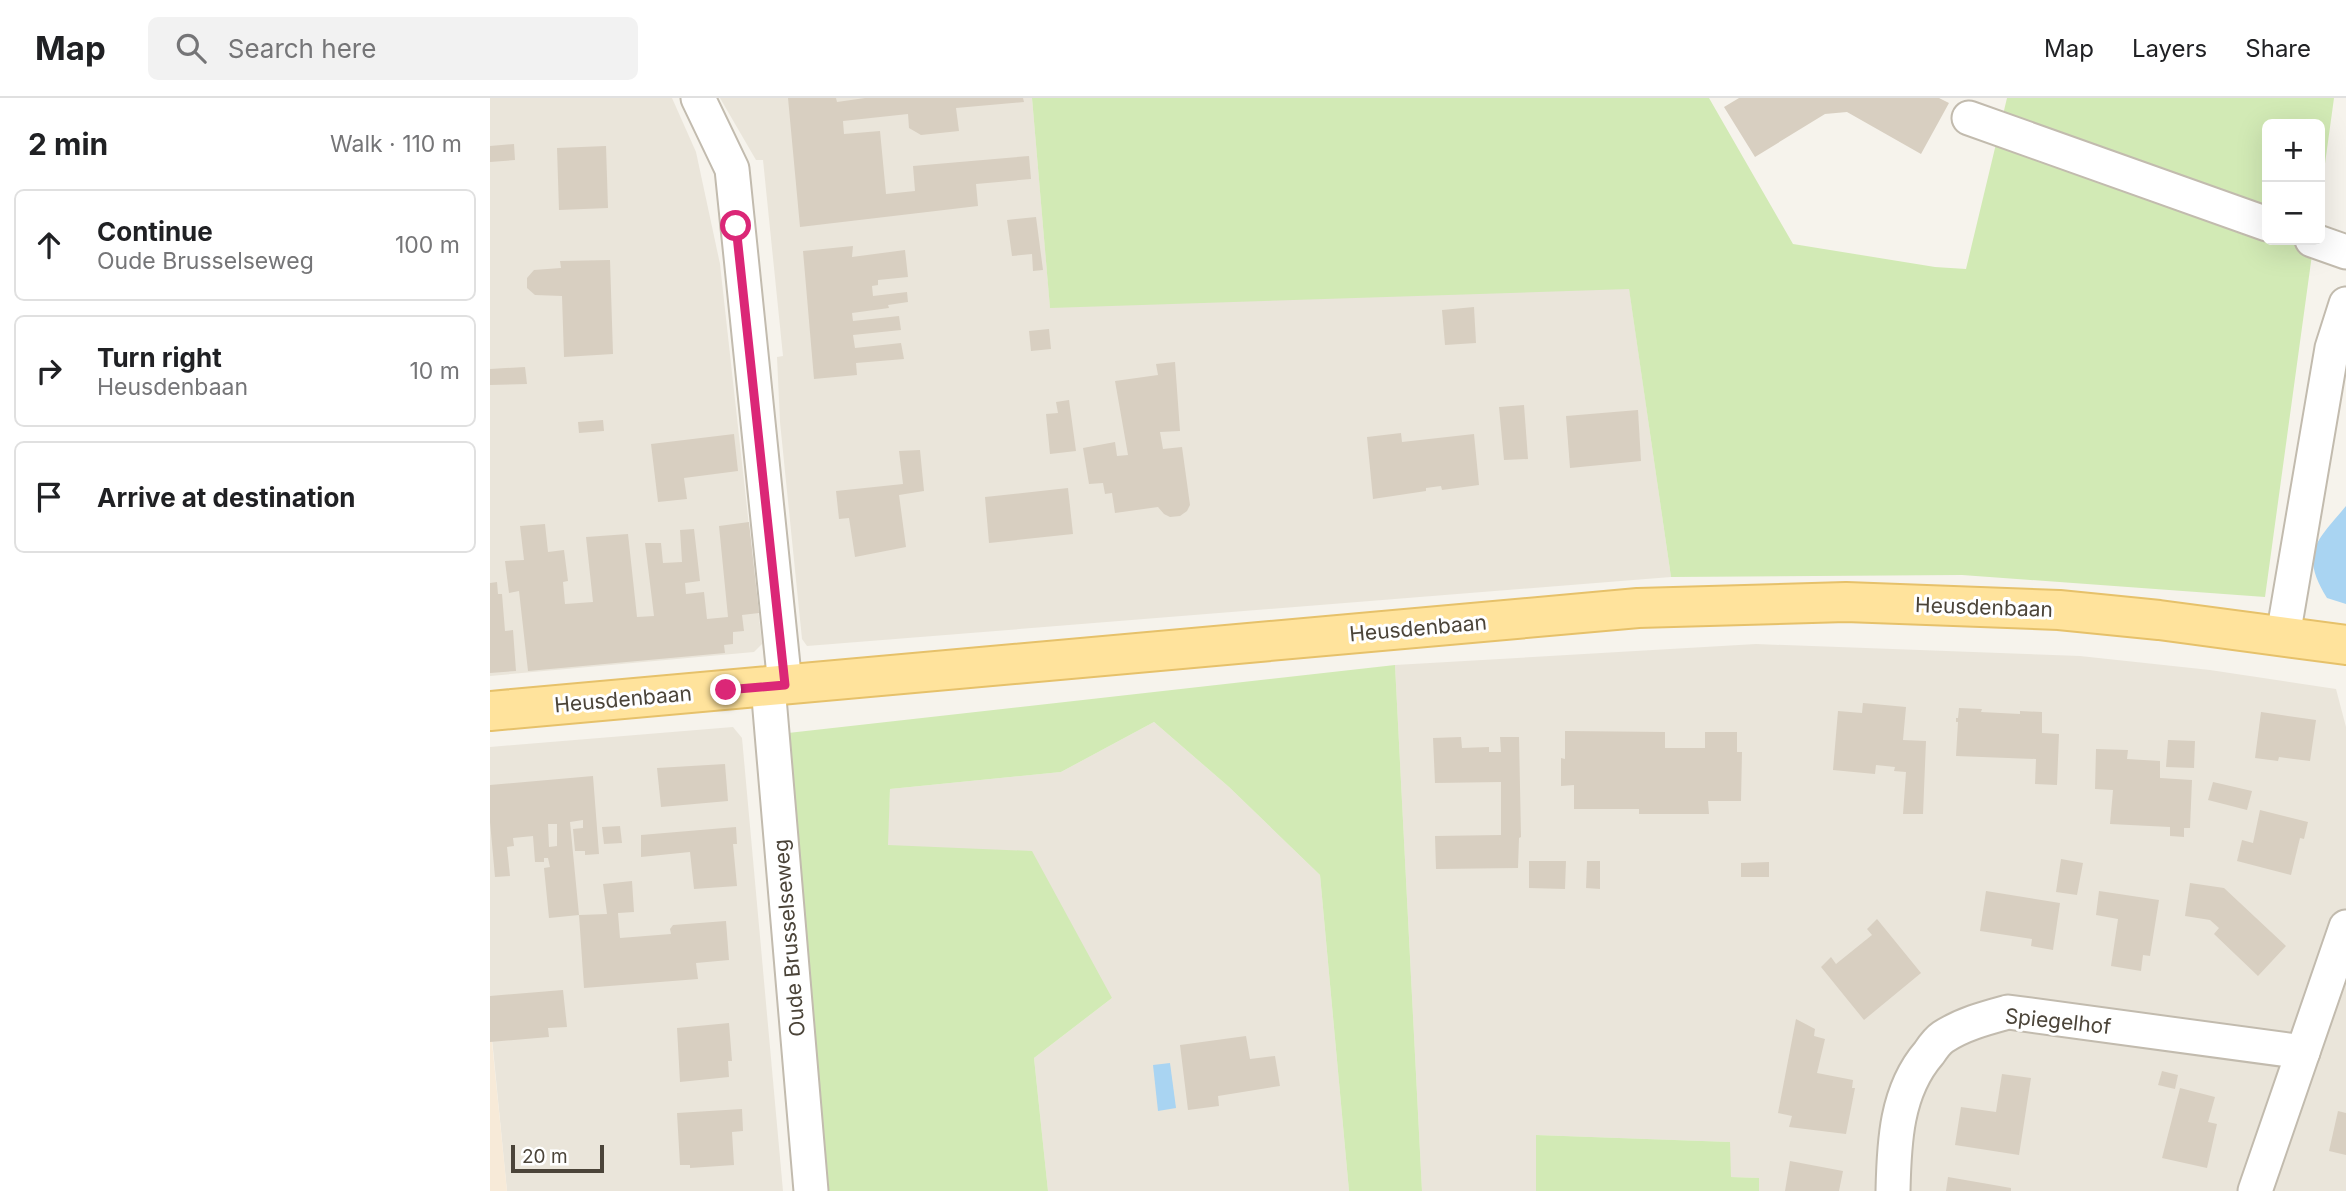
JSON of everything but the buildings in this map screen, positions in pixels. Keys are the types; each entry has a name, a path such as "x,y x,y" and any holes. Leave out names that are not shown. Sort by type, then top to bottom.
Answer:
{"main road":[{"name":"Heusdenbaan","path":"490,711 1638,608 1846,601 2059,610 2346,645"}],"street":[{"name":"Oude Brusselseweg","path":"698,98 732,169 777,685 811,1191"},
{"path":"1969,118 2262,222"},
{"path":"2325,245 2346,252"},
{"path":"2284,636 2332,348 2346,304"},
{"path":"2255,1191 2346,927"},
{"name":"Spiegelhof","path":"1893,1191 1894,1142 1902,1101 1921,1062 1941,1038 1977,1020 2008,1012 2302,1052"}],"shaded area":[{"path":"490,98 672,98 696,152 720,264 762,644 754,652 490,676"},
{"path":"720,98 1032,98 1050,307 1629,288 1671,577 807,646 802,639 780,422 777,357 783,356 763,160 756,160"},
{"path":"1756,644 2080,656 2210,670 2336,689 2346,727 2346,1191 1759,1191 1758,1178 1730,1177 1730,1142 1536,1135 1536,1191 1422,1191 1395,665"},
{"path":"1154,722 1229,787 1320,875 1349,1191 1048,1191 1034,1058 1112,998 887,845 890,789 1061,772"},
{"path":"733,727 742,738 783,1191 507,1191 490,1018 490,747"},
{"path":"490,1018 492,1042 507,1191 490,1191"}],"green space":[{"path":"1032,98 1709,98 1793,244 1935,267 1966,269 2007,98 2334,98 2325,164 2325,119 2262,119 2262,245 2313,245 2265,597 1962,575 1671,577 1629,289 1050,308"},
{"path":"1395,665 1422,1191 1349,1191 1320,875 1229,787 1154,722 1061,772 890,789 888,845 1032,851 1112,998 1034,1058 1048,1191 829,1191 788,733"},
{"path":"1536,1135 1730,1142 1731,1177 1759,1178 1759,1191 1536,1191"}],"water":[{"path":"2346,506 2346,604 2327,598 2314,570 2313,558 2320,539"},
{"path":"1170,1063 1176,1108 1158,1111 1153,1065"}],"route":[{"path":"726,690 785,685 736,226"}]}
